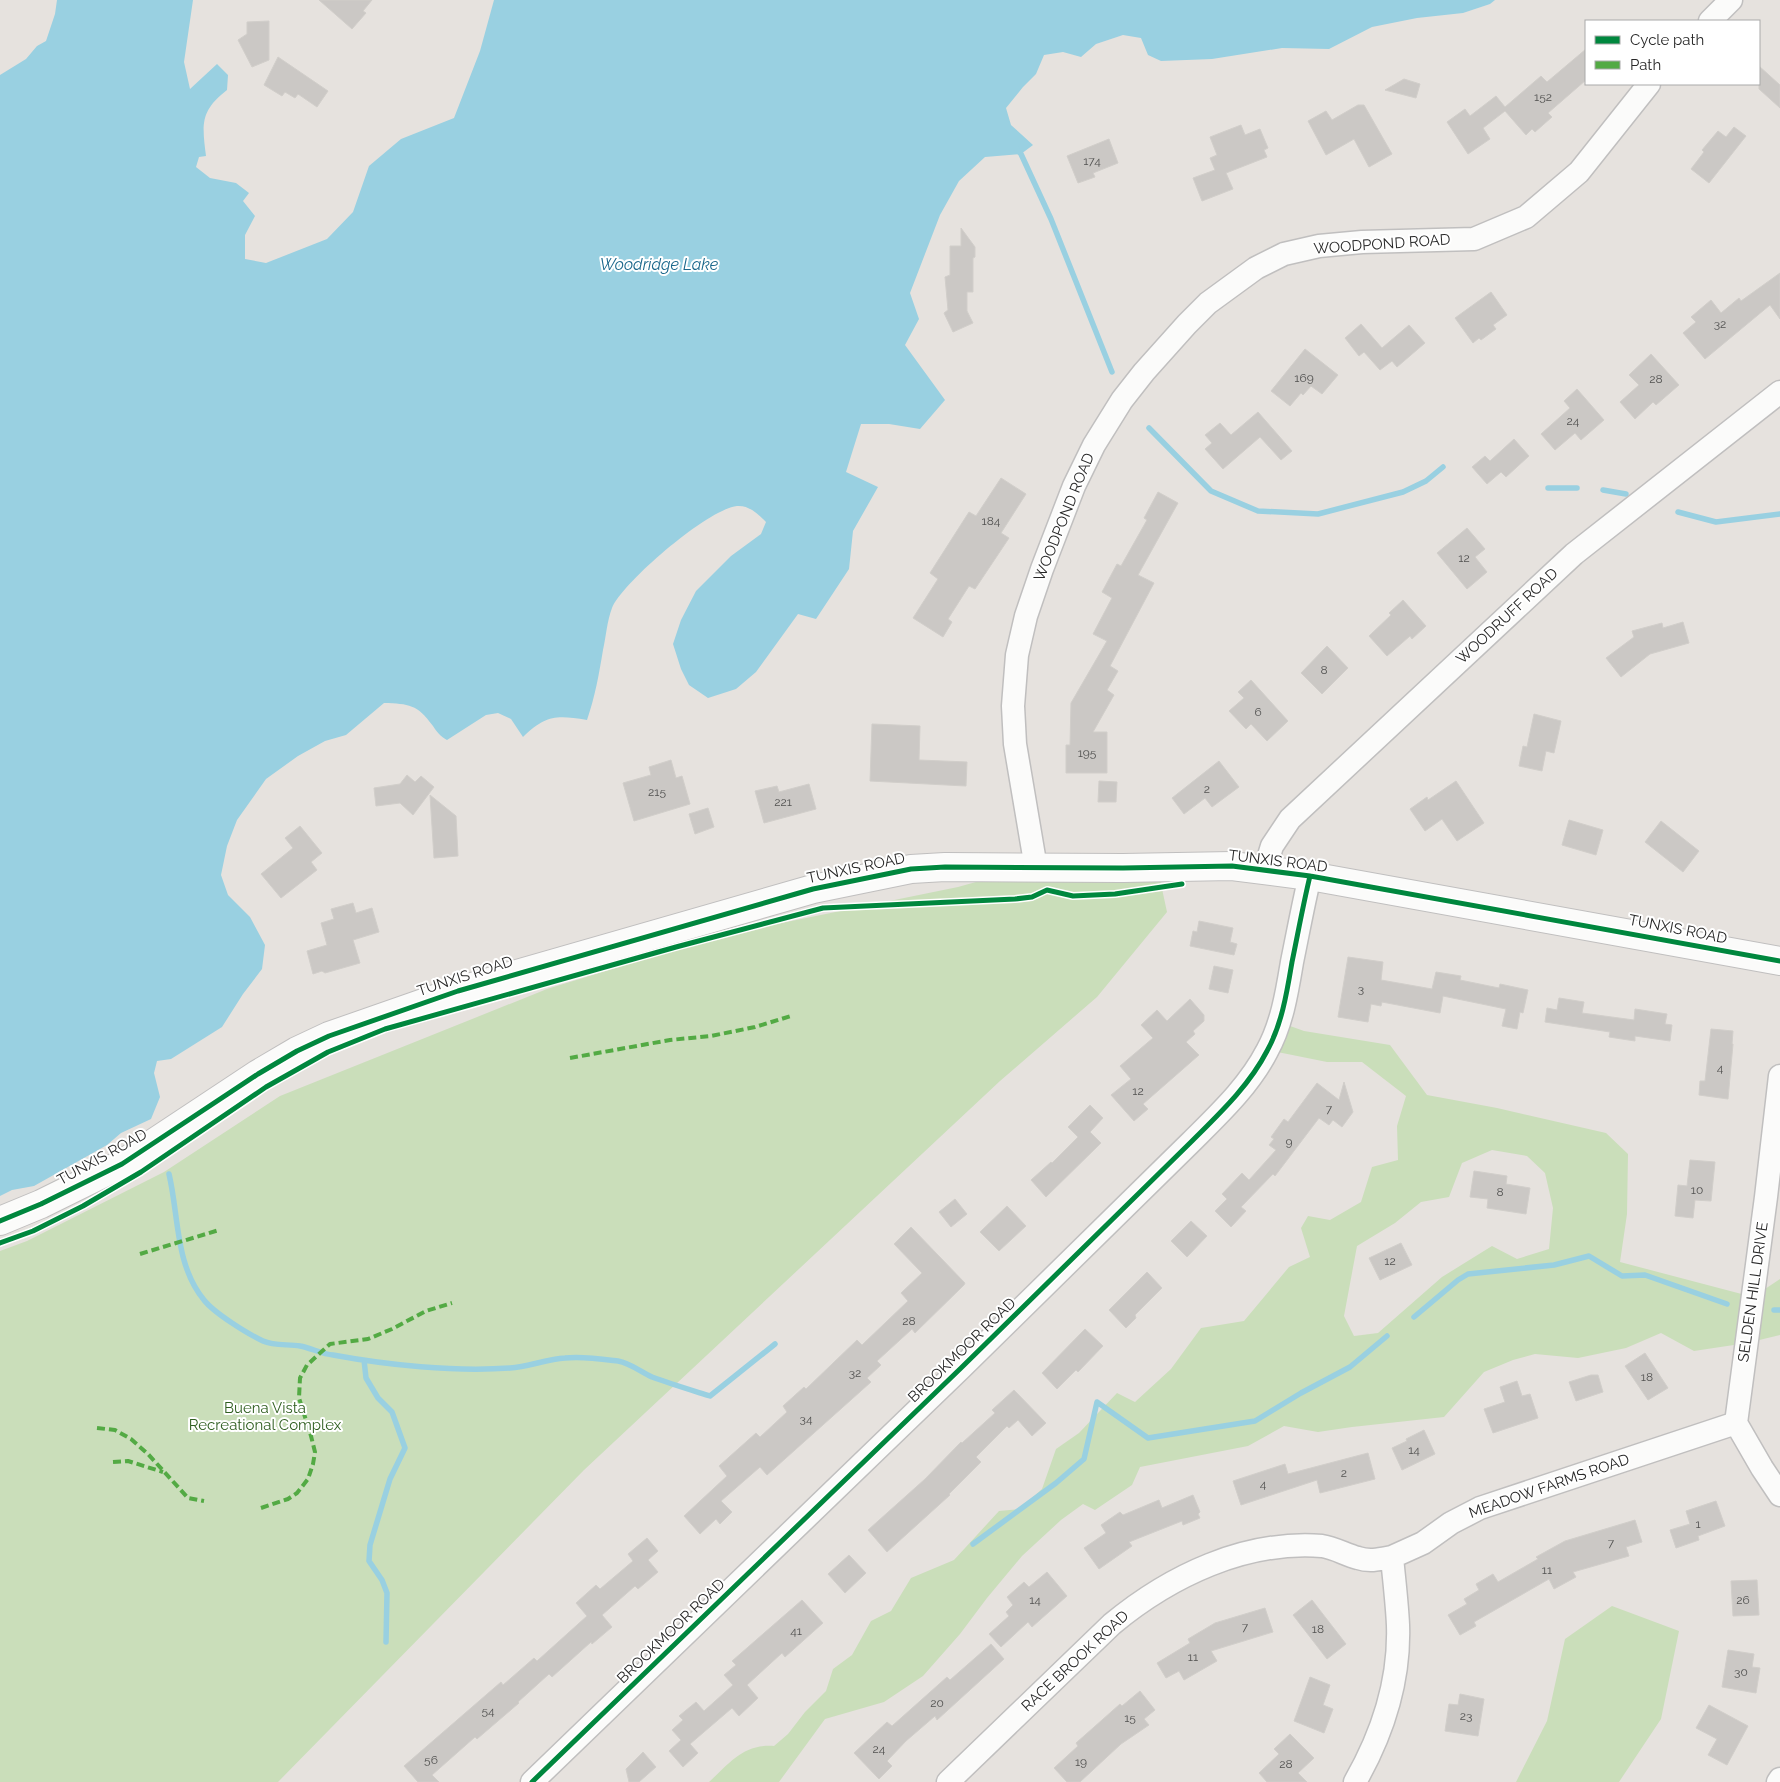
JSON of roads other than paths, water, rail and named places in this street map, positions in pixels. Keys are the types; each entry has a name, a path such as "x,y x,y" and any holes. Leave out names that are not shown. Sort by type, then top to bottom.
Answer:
{"street":[{"path":"1711,20 1732,0"},
{"name":"WOODPOND ROAD","path":"1036,868 1015,744 1012,706 1017,655 1026,616 1074,486 1094,445 1122,400 1180,331 1208,303 1256,268 1284,254 1319,246 1362,242 1474,239 1526,217 1579,172 1648,85"},
{"name":"WOODRUFF ROAD","path":"1265,869 1272,846 1290,819 1574,554 1780,392"},
{"name":"TUNXIS ROAD","path":"0,1221 58,1196 122,1164 258,1074 297,1051 329,1036 450,993 813,889 910,869 945,867 1193,866 1232,866 1265,869 1780,961"},
{"name":"BROOKMOOR ROAD","path":"532,1782 961,1368 1220,1114 1250,1080 1268,1050 1279,1022 1286,998 1310,876"},
{"name":"SELDEN HILL DRIVE","path":"1736,1423 1780,1076"},
{"path":"1736,1423 1780,1495"},
{"name":"MEADOW FARMS ROAD","path":"1392,1557 1423,1543 1451,1523 1480,1508 1736,1423"},
{"name":"RACE BROOK ROAD","path":"948,1782 1112,1624 1138,1604 1187,1574 1226,1558 1287,1546 1324,1547 1368,1560 1392,1557"},
{"path":"1355,1782 1376,1740 1394,1684 1398,1658 1398,1625 1392,1557"}],"water":[{"name":"Woodridge Lake","path":"57,0 193,0 184,62 190,89 217,64 228,75 227,90 207,112 204,127 206,156 199,157 196,167 210,178 236,183 249,193 243,201 255,216 245,235 245,259 266,263 327,239 353,212 369,166 401,139 454,118 480,51 494,0 1495,0 1490,4 1463,13 1417,18 1372,27 1329,49 1282,48 1212,59 1161,61 1148,55 1141,38 1123,35 1096,44 1081,57 1063,52 1044,55 1036,74 1006,108 1011,125 1033,145 1021,154 985,157 959,181 940,215 910,293 919,319 905,345 945,400 920,429 889,424 861,424 846,472 878,487 853,531 849,569 816,619 798,614 756,672 736,689 708,698 689,685 681,669 673,644 681,620 696,591 731,556 761,534 766,522 749,509 737,506 724,510 707,520 668,548 619,596 609,618 587,720 567,717 552,718 538,724 523,737 511,719 498,713 486,715 447,740 439,734 417,709 406,705 384,703 346,735 325,741 298,756 266,779 237,820 227,846 221,875 228,895 250,917 265,945 262,969 222,1027 171,1059 157,1061 154,1073 160,1097 151,1119 121,1133 107,1145 34,1186 12,1190 0,1196 0,75 26,59 37,46 46,41 55,14"}],"waterway":[{"path":"1017,149 1051,219 1112,372"},
{"path":"1149,428 1211,491 1258,511 1318,514 1403,492 1426,481 1443,467"},
{"path":"1548,488 1577,488"},
{"path":"1603,490 1626,494"},
{"path":"1678,512 1716,522 1780,514"},
{"path":"169,1174 179,1240 188,1271 195,1286 204,1300 215,1311 267,1343 300,1346 329,1354 421,1367 489,1369 524,1366 572,1357 605,1359 622,1362 652,1377 710,1396 775,1344"},
{"path":"1414,1317 1458,1280 1468,1274 1554,1265 1589,1256 1622,1276 1645,1275 1727,1304"},
{"path":"1774,1310 1780,1310"},
{"path":"973,1544 1056,1483 1084,1459 1097,1402 1148,1438 1255,1421 1301,1393 1350,1367 1387,1336"},
{"path":"364,1360 366,1378 378,1398 392,1412 405,1448 390,1479 370,1545 369,1561 382,1580 387,1593 386,1642"}],"park label":[{"name":"Buena Vista Recreational Complex","path":"265,1416"}]}
